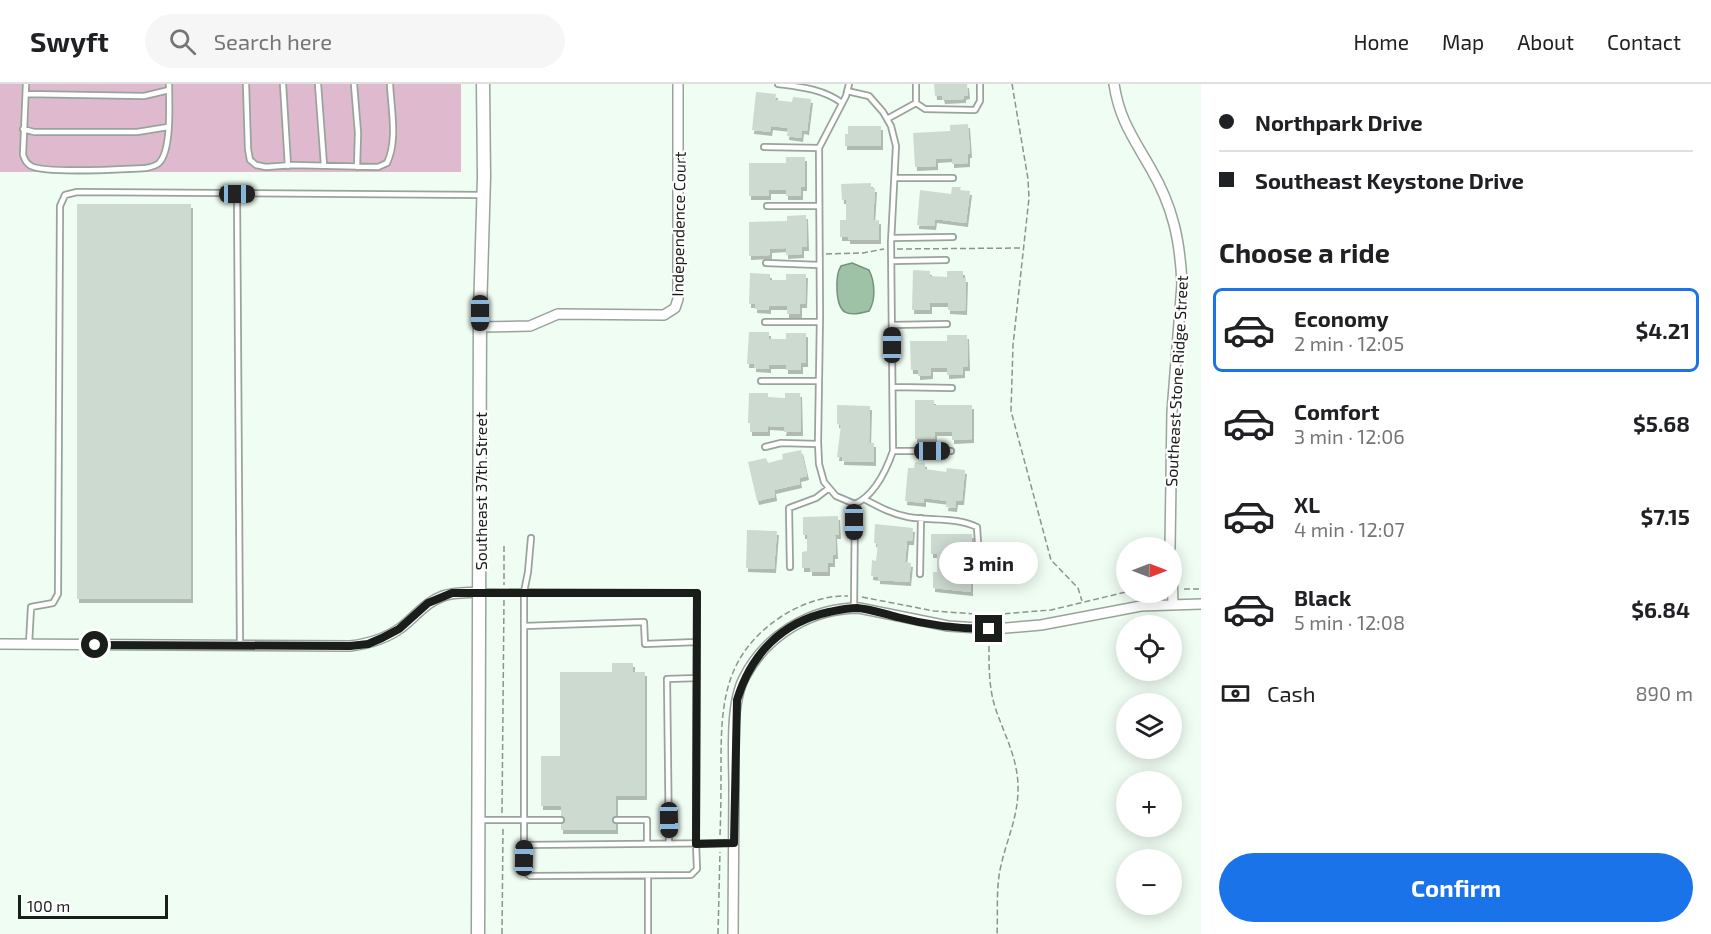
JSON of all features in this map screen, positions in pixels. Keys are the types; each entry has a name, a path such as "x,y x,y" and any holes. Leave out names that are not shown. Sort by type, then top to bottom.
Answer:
{"street":[{"name":"Southeast 37th Street","path":"478,934 483,84"},
{"name":"Independence Court","path":"480,327 530,326 558,314 664,315 675,308 678,299 678,84"},
{"name":"Southeast Stone Ridge Street","path":"1114,84 1124,123 1151,170 1176,225 1181,259 1182,284 1170,462 1170,537"},
{"path":"0,644 350,646 368,644 399,629 420,610 441,597 452,593 480,592"},
{"path":"733,934 737,700 744,679 758,657 785,630 817,615 854,608 948,626 989,629 1041,626 1130,608 1201,604"}],"lane":[{"path":"26,84 22,155 26,163 33,167 62,170 146,168 157,165 164,156 170,87 144,96 26,94"},
{"path":"246,84 250,160 256,165 266,167 324,165 378,167 387,163 392,153 390,84"},
{"path":"283,84 288,166"},
{"path":"318,84 324,165"},
{"path":"354,84 358,132 357,167"},
{"path":"778,84 816,90 842,103"},
{"path":"849,84 819,148 818,444 819,464 825,482 836,496 855,504"},
{"path":"916,84 916,102"},
{"path":"916,102 925,109 975,110 980,101 980,84"},
{"path":"847,91 869,96 887,118 896,146 891,249 892,451 887,467 864,499 855,504"},
{"path":"887,118 916,102"},
{"path":"23,129 34,132 137,132 168,127"},
{"path":"764,147 819,148"},
{"path":"895,178 953,178"},
{"path":"29,644 31,607 53,603 58,594 60,206 65,195 77,192 483,195"},
{"path":"237,194 240,646"},
{"path":"767,206 819,206"},
{"path":"892,238 953,237"},
{"path":"892,261 946,260"},
{"path":"766,263 819,265"},
{"path":"765,322 820,322"},
{"path":"892,325 947,324"},
{"path":"761,381 819,381"},
{"path":"892,387 952,388"},
{"path":"765,447 781,443 818,444"},
{"path":"892,451 951,451"},
{"path":"790,567 789,508 816,498 829,488"},
{"path":"864,499 886,511 921,518 964,521 977,527 979,559"},
{"path":"854,608 855,504"},
{"path":"920,574 921,518"},
{"path":"480,592 504,593 524,592 697,593 697,869 691,875 530,876 523,870 524,592 531,538"},
{"path":"524,626 644,622 645,644 697,642"},
{"path":"669,844 667,679 697,678"},
{"path":"479,820 561,820"},
{"path":"616,820 646,820 647,844"},
{"path":"524,845 734,843"},
{"path":"648,876 648,934"}],"path":[{"path":"1012,84 1028,178 1029,198 1013,345 1011,411 1051,560 1078,588 1083,602"},
{"path":"819,254 863,253 882,249 1024,248"},
{"path":"502,934 504,546"},
{"path":"1182,588 1201,589"},
{"path":"718,934 722,707 731,676 739,660 761,633 788,613 821,600 841,596 878,599 934,611 989,615 1040,611 1116,594"},
{"path":"989,615 990,680 996,709 1012,747 1018,783 1017,813 998,883 998,934"}],"shaded area":[{"path":"0,84 461,84 461,172 0,172"},
{"path":"852,263 869,270 874,291 869,311 853,314 842,309 837,290 841,266"}],"building":[{"path":"934,84 967,84 968,95 964,96 964,99 943,100 942,96 935,96"},
{"path":"756,92 776,94 775,100 792,102 793,97 811,99 807,131 802,130 801,138 787,136 788,128 771,126 770,132 752,130"},
{"path":"968,124 970,154 968,154 968,163 952,164 952,158 936,159 936,166 915,167 913,133 950,131 950,125"},
{"path":"848,126 881,126 881,146 845,146"},
{"path":"786,157 805,157 805,187 801,187 801,196 786,196 786,190 769,190 769,196 749,196 749,163 786,163"},
{"path":"871,183 871,188 875,188 873,221 879,220 879,240 848,240 848,237 840,237 840,220 846,220 846,200 842,200 841,184"},
{"path":"952,187 961,187 960,190 970,191 966,223 935,219 934,226 917,225 920,190 951,194"},
{"path":"77,204 191,204 191,599 77,599"},
{"path":"806,215 807,247 802,247 802,254 786,255 786,248 770,249 770,255 749,256 749,222 787,221 787,216"},
{"path":"913,270 930,271 930,276 947,277 947,271 963,271 963,278 966,278 965,311 948,310 948,303 930,303 930,310 912,310"},
{"path":"750,273 770,274 770,280 786,280 786,274 806,274 805,304 800,304 800,314 787,314 787,306 769,306 769,310 755,309 755,304 749,304"},
{"path":"749,332 769,332 769,339 786,339 786,333 806,333 806,363 801,363 801,370 786,370 786,365 769,365 769,369 754,368 754,364 747,364"},
{"path":"947,335 967,335 968,367 963,367 963,374 947,375 947,368 931,368 931,375 918,376 918,370 911,370 910,341 947,341"},
{"path":"749,393 768,393 768,397 785,398 785,393 800,393 801,432 784,432 785,427 768,426 768,432 750,432"},
{"path":"915,400 934,400 934,405 972,405 972,439 952,440 952,432 935,432 935,439 915,439"},
{"path":"837,405 870,406 869,443 874,443 874,462 842,461 842,457 837,457 841,425 837,424"},
{"path":"801,450 807,476 799,478 800,484 774,490 775,497 757,501 748,462 766,458 768,463 783,459 782,454"},
{"path":"915,462 925,463 925,469 946,472 947,468 965,470 962,501 956,501 955,508 946,507 947,501 924,498 924,503 905,501 908,468 914,468"},
{"path":"838,516 839,535 835,535 836,555 833,555 833,563 828,563 828,572 810,572 810,568 802,568 802,552 807,551 807,535 803,535 803,517"},
{"path":"875,524 913,528 912,541 907,541 905,562 911,563 909,582 878,580 878,577 871,576 872,560 876,561 878,544 874,543"},
{"path":"747,530 777,531 774,569 746,568"},
{"path":"931,534 972,534 972,553 966,553 966,571 971,571 971,592 933,588 933,572 937,572 937,554 931,554"},
{"path":"612,663 633,663 633,672 645,672 645,796 616,796 616,830 561,830 561,806 541,806 541,756 560,756 560,672 612,672"}],"route":[{"path":"95,645 350,646 368,644 382,638 399,629 428,603 452,593 697,593 696,844 734,843 734,747 737,700 744,679 758,657 785,630 817,615 847,608 876,611 898,618 948,626 989,629"}]}
